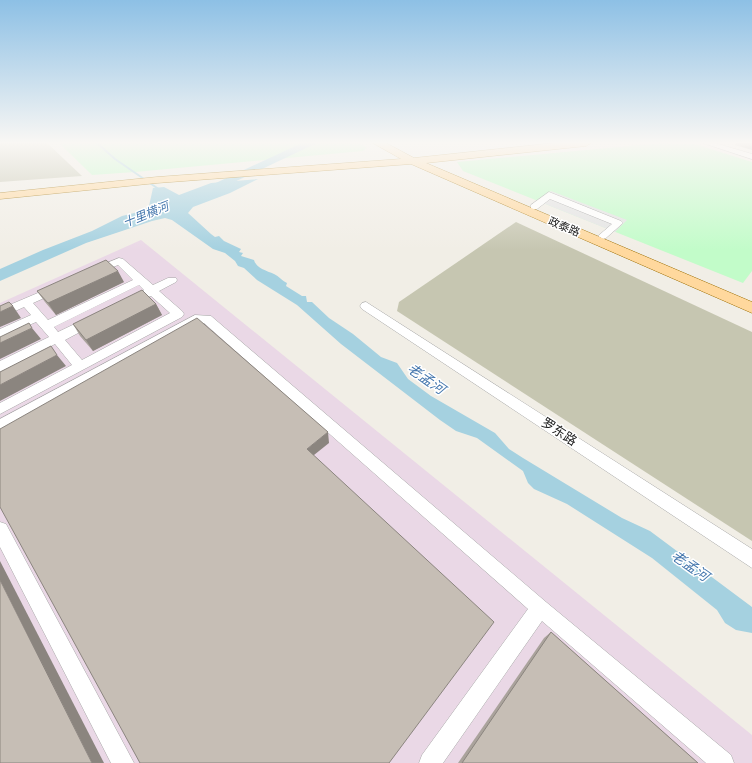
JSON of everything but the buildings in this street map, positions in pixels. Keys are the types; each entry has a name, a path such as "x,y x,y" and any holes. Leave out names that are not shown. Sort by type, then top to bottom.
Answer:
{"main road":[{"path":"0,196 146,179"},
{"path":"0,190 151,179"},
{"name":"政泰路","path":"461,179 752,308"},
{"name":"政泰路","path":"465,179 752,300"}],"street":[{"path":"534,207 549,196 618,223 603,236"},
{"path":"0,409 178,314 119,261 84,277"},
{"path":"46,326 141,280"},
{"path":"131,301 172,280"},
{"path":"0,314 69,283"},
{"path":"26,302 80,366"},
{"name":"罗东路","path":"366,306 752,559"},
{"path":"0,367 104,314"},
{"path":"0,334 38,316"},
{"path":"0,426 194,319 207,319 540,608 723,763"},
{"path":"0,530 123,763"},
{"path":"430,763 540,608"}],"shaded area":[{"path":"0,179 46,179 0,182"},
{"path":"551,191 627,220 615,232 538,201"},
{"path":"516,222 752,332 752,541 397,311 399,302"},
{"path":"141,240 752,735 752,763 0,763 0,303"}],"green space":[{"path":"482,179 752,179 752,271 743,283"}],"water":[{"path":"258,179 230,193 193,207 188,213 215,237 219,236 224,241 241,249 239,252 243,253 241,256 254,260 259,267 276,275 287,283 286,286 302,296 306,296 307,302 312,302 329,318 353,334 381,357 397,363 408,379 431,396 495,433 509,449 523,458 622,518 650,531 752,607 752,633 736,630 725,623 717,610 652,558 567,504 534,489 528,483 523,471 477,438 456,431 440,420 341,344 297,305 257,280 244,268 238,266 235,261 225,253 213,249 172,220 165,218 152,221 86,243 0,281 0,269 92,231 122,216 142,211 149,206 153,188 164,187 179,195 211,183"}],"waterway":[{"name":"老孟河","path":"143,179 160,190"},
{"name":"十里横河","path":"209,190 233,179"}]}
